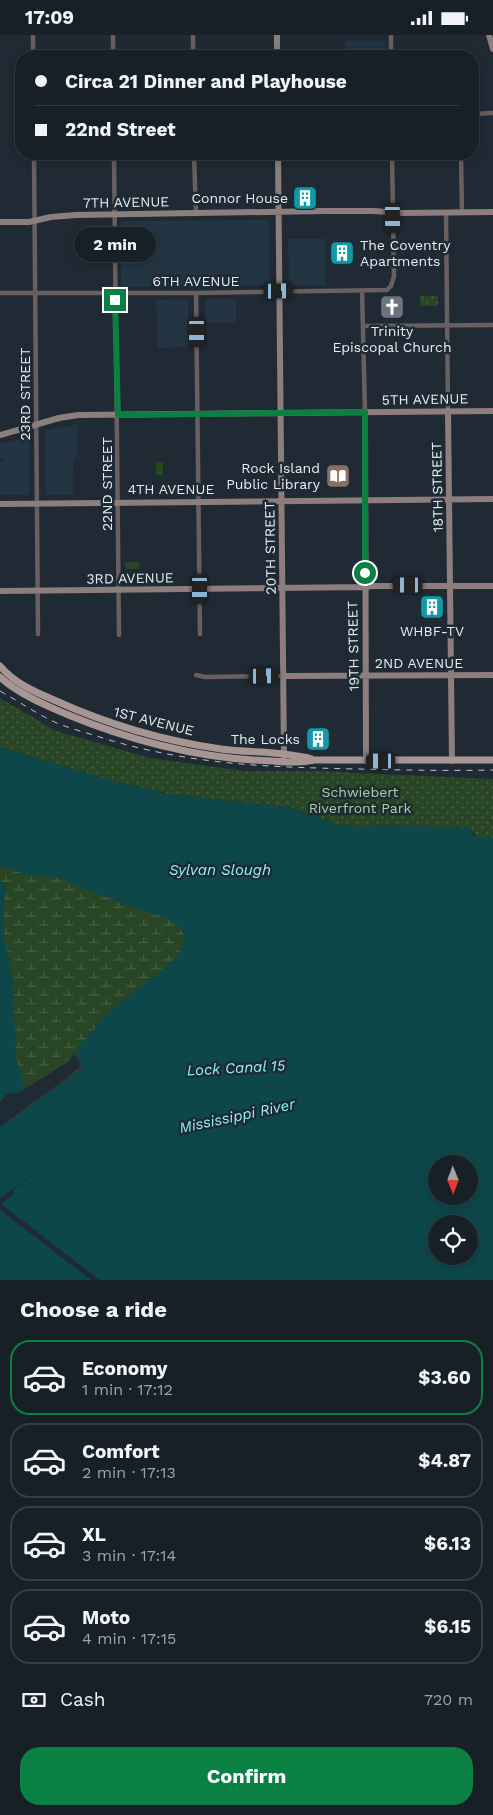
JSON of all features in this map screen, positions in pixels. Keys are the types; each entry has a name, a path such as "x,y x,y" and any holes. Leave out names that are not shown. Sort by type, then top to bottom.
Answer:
{"main road":[{"name":"1ST AVENUE","path":"0,666 16,681 85,714 152,735 194,744 302,763 315,760 493,761"},
{"name":"1ST AVENUE","path":"0,677 16,690 39,702 86,722 127,736 195,752 238,759 284,759"}],"street":[{"path":"33,35 33,50"},
{"path":"113,35 113,50"},
{"path":"193,35 193,50"},
{"path":"277,35 277,50"},
{"path":"391,35 391,50"},
{"path":"489,35 493,49"},
{"path":"479,113 493,113"},
{"name":"23RD STREET","path":"34,160 38,634"},
{"name":"22ND STREET","path":"114,160 120,635"},
{"path":"194,160 196,214"},
{"name":"20TH STREET","path":"278,160 284,759"},
{"path":"392,160 393,213"},
{"path":"461,160 462,213"},
{"name":"7TH AVENUE","path":"0,223 35,221 63,215 343,211 393,213 493,212"},
{"name":"6TH AVENUE","path":"0,293 196,293 384,290 391,286 394,276 393,213"},
{"name":"18TH STREET","path":"446,213 452,761"},
{"name":"19TH STREET","path":"362,290 365,412 366,761"},
{"path":"196,293 200,634"},
{"path":"363,325 493,325"},
{"name":"5TH AVENUE","path":"0,435 67,416 493,411"},
{"name":"4TH AVENUE","path":"0,504 493,499"},
{"name":"3RD AVENUE","path":"0,591 493,586"},
{"name":"2ND AVENUE","path":"196,675 205,677 493,675"}],"shaded area":[{"path":"346,41 385,41 386,50 346,50"},
{"path":"267,220 270,224 270,285 121,287 121,221"},
{"path":"288,239 325,239 326,285 289,286"},
{"path":"188,299 189,347 158,348 156,300"},
{"path":"206,299 236,299 236,322 206,322"},
{"path":"78,424 78,457 73,458 74,495 46,495 46,430"},
{"path":"24,438 29,440 30,495 0,495 0,462 3,462 3,459 0,459 0,444"},
{"path":"82,1064 82,1068 0,1127 80,1067 79,1065"}],"green space":[{"path":"420,296 438,296 438,306 420,306"},
{"path":"156,462 163,462 163,475 156,475"},
{"path":"125,562 139,562 139,569 125,569"},
{"name":"Schwiebert Riverfront Park","path":"0,698 56,731 150,758 245,771 314,771 493,779 493,838 477,837 468,828 375,825 366,828 334,824 294,808 170,794 112,781 0,747"},
{"path":"0,860 146,902 207,941 82,1064 74,1054 68,1062 18,1093 0,992"}],"water":[{"path":"0,747 112,781 170,794 294,808 334,824 366,828 375,825 468,828 474,836 493,838 493,1280 0,1280 0,1127 82,1068 83,1065 76,1057 79,1046 110,1011 177,958 185,937 178,925 169,919 132,907 58,878 29,875 0,866"},
{"path":"0,881 6,884 2,925 13,984 16,1058 25,1089 18,1093 7,1094 0,1105"}],"pier":[{"path":"80,1067 0,1126 0,1124"},
{"path":"27,1088 27,1091 19,1096 9,1097 0,1107 0,1102 7,1094 18,1093"},
{"path":"65,1152 14,1189 13,1195 1,1204 100,1280 91,1280 0,1210 0,1198"}],"railway":[{"path":"0,691 59,724 138,748 200,759 292,767 493,770"}],"place":[{"name":"Connor House","path":"305,198"},
{"name":"The Coventry Apartments","path":"342,253"},
{"name":"Trinity Episcopal Church","path":"392,307"},
{"name":"Rock Island Public Library","path":"338,476"},
{"name":"WHBF-TV","path":"432,607"},
{"name":"The Locks","path":"318,739"}],"route":[{"path":"115,300 118,415 365,412 365,573"}],"water label":[{"name":"Sylvan Slough","path":"220,870"},
{"name":"Lock Canal 15","path":"236,1068"},
{"name":"Mississippi River","path":"237,1116"}]}
